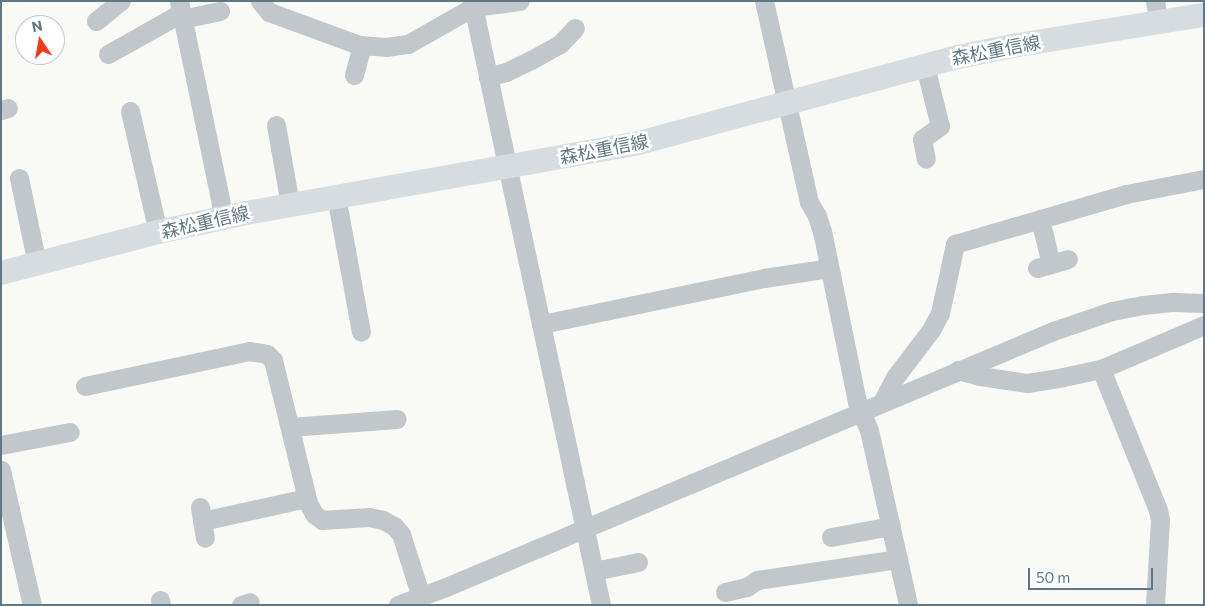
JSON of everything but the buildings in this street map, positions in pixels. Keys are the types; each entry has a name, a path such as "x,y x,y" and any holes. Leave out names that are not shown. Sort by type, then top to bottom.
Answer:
{"main road":[{"name":"森松重信線","path":"1,274 158,232 290,204 509,168 635,144 926,66 1158,12 1204,15"}],"street":[{"path":"96,21 121,1"},
{"path":"260,1 269,12 362,45 386,47 408,44 472,4 520,1"},
{"path":"764,1 809,202 817,216 822,231 856,402 869,430 908,605"},
{"path":"472,4 509,168 601,605"},
{"path":"108,54 181,11 220,11"},
{"path":"181,11 224,218"},
{"path":"488,76 506,72 531,60 560,44 575,28"},
{"path":"354,75 362,45"},
{"path":"926,66 940,126 922,139 926,159"},
{"path":"130,111 158,232"},
{"path":"276,125 290,204"},
{"path":"19,178 37,264"},
{"path":"882,402 896,376 931,330 940,313 954,244 1126,194 1204,179"},
{"path":"336,196 361,332"},
{"path":"1040,219 1052,264"},
{"path":"542,324 764,278 829,268"},
{"path":"398,605 430,598 585,527 1053,331 1112,311 1174,302 1204,303"},
{"path":"958,370 980,376 1027,383 1102,369 1204,325"},
{"path":"86,386 256,351 266,354 273,360 307,498 314,514 322,520 369,517 383,520 394,526 401,534 430,598"},
{"path":"1102,369 1158,510 1160,520 1155,605"},
{"path":"290,427 397,419"},
{"path":"1,445 70,432"},
{"path":"1,470 8,534 32,605"},
{"path":"202,522 307,498"},
{"path":"831,537 890,526"},
{"path":"733,595 757,580 795,567 898,559"},
{"path":"594,570 638,562"}]}
